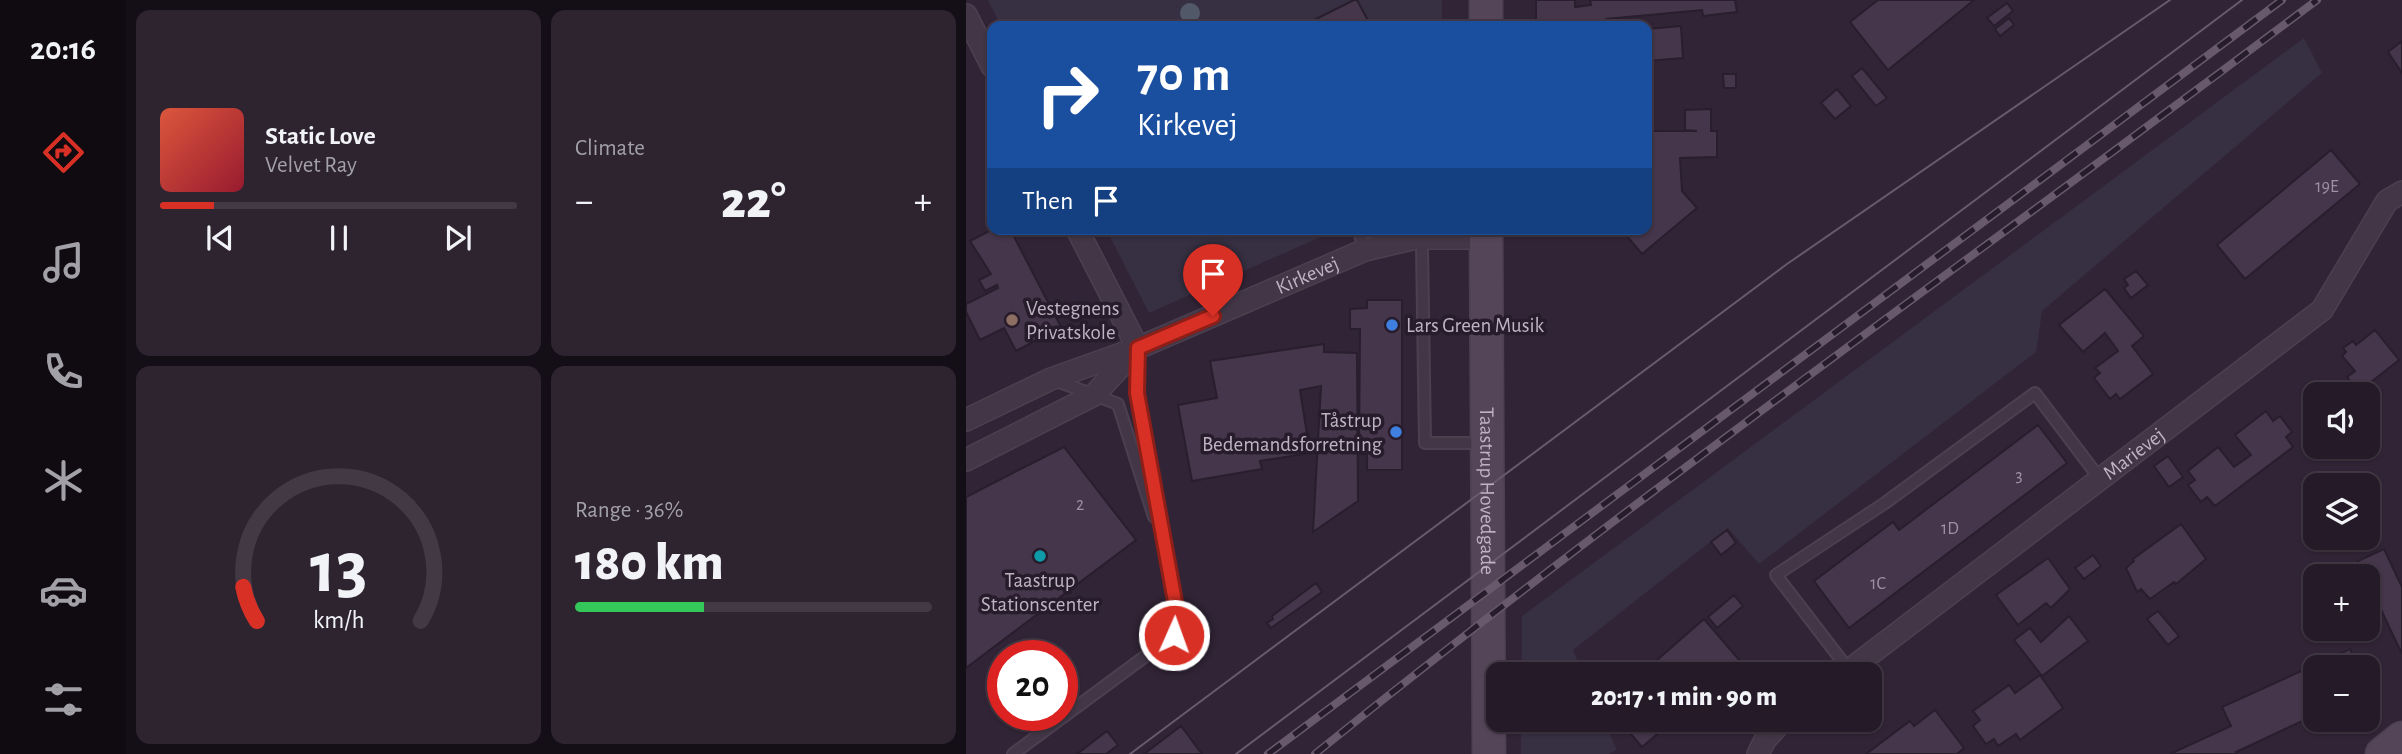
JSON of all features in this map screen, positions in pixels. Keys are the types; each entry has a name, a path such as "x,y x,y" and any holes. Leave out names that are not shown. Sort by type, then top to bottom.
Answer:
{"street":[{"path":"1486,0 1486,21"},
{"path":"966,15 987,56"},
{"name":"Marievej","path":"1859,662 2322,310 2394,197"},
{"path":"1080,235 1138,348"},
{"name":"Kirkevej","path":"966,420 1051,379 1138,348 1365,250 1416,238 1468,235"},
{"name":"Taastrup Hovedgade","path":"1486,235 1489,754"},
{"name":"Kirkevej","path":"966,460 1094,395 1138,348"},
{"path":"1758,754 1772,732"},
{"path":"2382,754 2402,738"}],"lane":[{"path":"1360,235 1365,250"},
{"path":"1416,238 1422,247 1425,443 1486,443"},
{"path":"1013,754 1174,635 1178,618 1137,393 1138,348"},
{"path":"1051,379 1118,404 1168,559"},
{"path":"1839,662 1776,575 1885,503 2035,394 2100,479"}],"shaded area":[{"path":"988,0 1442,0 1442,21 998,21"},
{"path":"2304,38 2322,73 2042,311 2036,352 1759,564 1728,528 1573,650 1578,662 1522,662 1522,616"},
{"path":"1109,235 1325,235 1149,313"},
{"path":"1521,732 1609,732 1617,750 1608,754 1521,754"}],"building":[{"path":"1357,0 1368,21 1312,21"},
{"path":"1536,0 1575,0 1575,7 1591,5 1590,0 1735,0 1737,12 1703,16 1702,10 1606,21 1536,21"},
{"path":"1878,0 1974,0 1888,70 1850,22"},
{"path":"2007,3 2013,11 1994,26 1987,18"},
{"path":"2009,18 2014,25 2000,36 1995,29"},
{"path":"1681,26 1683,58 1652,61 1652,29"},
{"path":"2402,41 2402,73 2388,52"},
{"path":"1862,68 1887,98 1876,106 1852,76"},
{"path":"1723,74 1736,74 1736,88 1724,88"},
{"path":"1837,89 1851,106 1835,119 1821,103"},
{"path":"1711,109 1711,131 1717,131 1717,157 1680,158 1682,191 1697,208 1642,254 1626,235 1652,235 1652,131 1697,131 1685,130 1685,110"},
{"path":"2331,150 2360,184 2245,279 2217,245"},
{"path":"987,232 987,235 1013,235 1061,327 1016,351 1004,328 980,340 966,312 966,304 998,288 997,285 985,291 979,280 991,274 970,241"},
{"path":"2136,271 2148,285 2131,298 2124,288 2128,285 2124,279"},
{"path":"2105,289 2144,336 2132,346 2153,374 2120,399 2116,394 2110,399 2094,378 2100,373 2095,368 2118,351 2105,333 2083,352 2059,325"},
{"path":"1367,300 1402,300 1402,470 1367,470 1367,454 1359,454 1360,329 1350,329 1350,309 1367,308"},
{"path":"2375,330 2399,360 2371,382 2351,382 2347,377 2355,371 2342,356 2346,352 2343,348 2353,341 2356,345"},
{"path":"1324,344 1324,352 1357,353 1358,501 1313,532 1321,386 1300,390 1310,453 1260,461 1262,469 1192,481 1178,405 1217,398 1210,361"},
{"path":"2266,411 2273,421 2280,416 2292,432 2286,437 2293,447 2215,506 2207,497 2201,502 2188,485 2195,480 2188,471 2218,447 2234,467 2251,455 2235,435"},
{"path":"2038,425 2067,463 1849,628 1814,581 1893,522 1899,530"},
{"name":"Taastrup Stationscenter","path":"1064,447 1136,540 1003,640 987,640 987,652 966,668 966,497"},
{"path":"2168,456 2183,477 2169,487 2154,466"},
{"path":"2181,524 2206,559 2176,584 2174,582 2150,599 2141,589 2137,592 2126,568 2133,559"},
{"path":"1727,530 1736,543 1721,555 1711,542"},
{"path":"2384,549 2402,587 2402,654 2380,608 2380,564 2359,564 2358,561"},
{"path":"2093,555 2101,566 2084,579 2075,568"},
{"path":"2048,558 2070,589 2051,608 2046,603 2018,625 1996,595"},
{"path":"1316,583 1322,592 1271,628 1267,623 1273,619 1272,616"},
{"path":"1734,595 1743,606 1717,628 1708,617"},
{"path":"2158,611 2179,636 2168,645 2147,619"},
{"path":"2069,616 2088,641 2042,676 2014,640 2030,628 2041,642"},
{"path":"1704,619 1741,662 1655,662"},
{"path":"2350,649 2353,655 2337,655"},
{"path":"2303,670 2303,721 2236,752 2237,754 2170,754 2231,726 2222,707"},
{"path":"2040,675 2063,708 2020,740 2016,734 1998,746 1994,739 1986,744 1973,726 1980,720 1973,711 2009,685 2015,693"},
{"path":"1935,710 1964,748 1957,754 1866,754 1910,721 1914,726"},
{"path":"1181,726 1202,754 1144,754"},
{"path":"1107,731 1118,745 1106,754 1077,754"},
{"path":"1629,732 1660,732 1642,747"}],"tram line":[{"path":"1130,754 1787,264 2170,0"},
{"path":"1236,754 2242,0"}],"railway":[{"path":"1268,754 2282,0"},
{"path":"1315,754 1438,656 1687,466 2317,0"}],"place":[{"name":"Vestegnens Privatskole","path":"1012,320"},
{"name":"Lars Green Musik","path":"1392,325"},
{"name":"Tåstrup Bedemandsforretning","path":"1396,432"},
{"name":"Taastrup Stationscenter","path":"1040,556"}],"route":[{"path":"1174,635 1178,618 1137,393 1135,377 1138,348 1213,316"}]}
